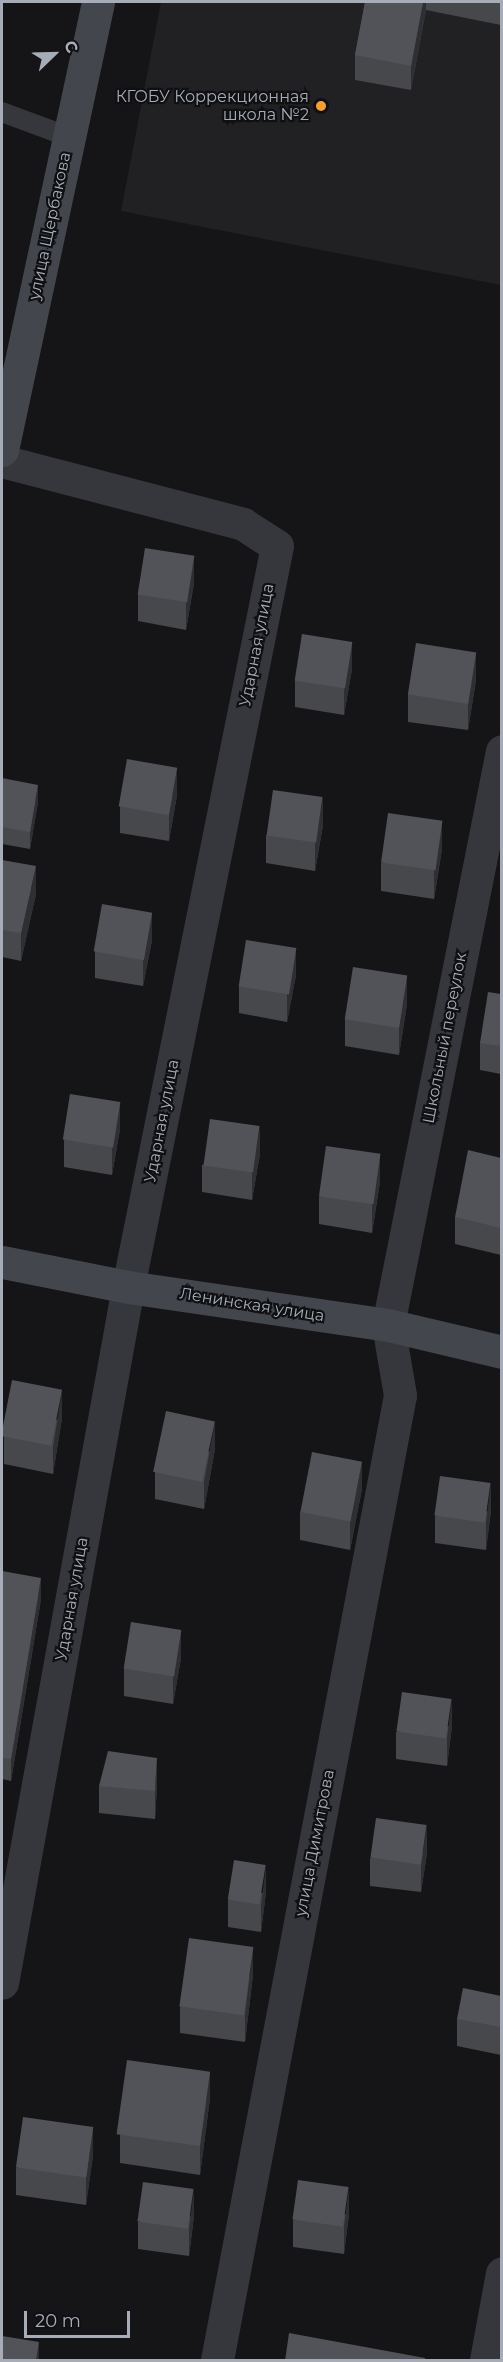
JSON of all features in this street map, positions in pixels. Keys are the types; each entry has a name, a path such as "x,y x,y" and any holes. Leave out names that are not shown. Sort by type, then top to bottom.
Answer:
{"main road":[{"name":"улица Щербакова","path":"2,450 98,2"},
{"name":"Ленинская улица","path":"2,1262 128,1287 388,1326 501,1352"}],"street":[{"name":"Ударная улица","path":"2,461 243,524 277,546 128,1287 2,1983"},
{"name":"Школьный переулок","path":"388,1326 501,751"},
{"name":"улица Димитрова","path":"217,2361 400,1395 388,1326"},
{"path":"486,2361 501,2273"}],"lane":[{"path":"2,112 69,137"}],"shaded area":[{"name":"КГОБУ Коррекционная школа №2","path":"161,2 501,2 501,285 121,211"}],"building":[{"path":"365,2 423,2 411,66 355,55"},
{"path":"145,548 194,556 187,602 138,594"},
{"path":"302,634 352,642 345,688 295,680"},
{"path":"416,643 476,653 468,704 408,694"},
{"path":"127,759 177,768 169,815 119,806"},
{"path":"2,778 38,785 30,832 2,827"},
{"path":"273,790 323,797 316,843 267,836"},
{"path":"388,813 442,821 436,870 381,863"},
{"path":"2,860 36,866 21,933 2,930"},
{"path":"102,904 152,913 144,960 94,951"},
{"path":"246,940 296,948 289,994 239,986"},
{"path":"353,967 407,976 399,1028 345,1019"},
{"path":"488,992 501,994 501,1046 480,1043"},
{"path":"70,1094 120,1102 113,1147 63,1139"},
{"path":"210,1119 260,1126 253,1173 203,1166"},
{"path":"326,1146 380,1154 373,1204 319,1197"},
{"path":"468,1150 501,1158 501,1228 455,1217"},
{"path":"12,1380 62,1390 51,1446 2,1436"},
{"path":"166,1411 215,1421 202,1482 153,1472"},
{"path":"312,1452 362,1462 350,1522 300,1512"},
{"path":"440,1476 491,1483 485,1523 434,1516"},
{"path":"2,1571 41,1578 11,1759 2,1758"},
{"path":"131,1622 181,1630 174,1676 124,1668"},
{"path":"402,1692 452,1699 446,1739 396,1732"},
{"path":"108,1751 157,1758 155,1791 99,1786"},
{"path":"376,1818 427,1825 421,1865 370,1858"},
{"path":"234,1860 266,1865 259,1905 228,1900"},
{"path":"189,1938 253,1947 244,2015 179,2006"},
{"path":"463,1988 501,1996 501,2027 457,2019"},
{"path":"127,2060 210,2072 200,2146 117,2134"},
{"path":"23,2117 93,2127 86,2177 16,2168"},
{"path":"298,2180 349,2187 343,2227 292,2220"},
{"path":"143,2182 194,2189 188,2229 137,2222"},
{"path":"289,2333 425,2358 425,2361 285,2361"},
{"path":"2,2336 39,2342 36,2361 2,2361"}],"place":[{"name":"КГОБУ Коррекционная школа №2","path":"321,106"}]}
